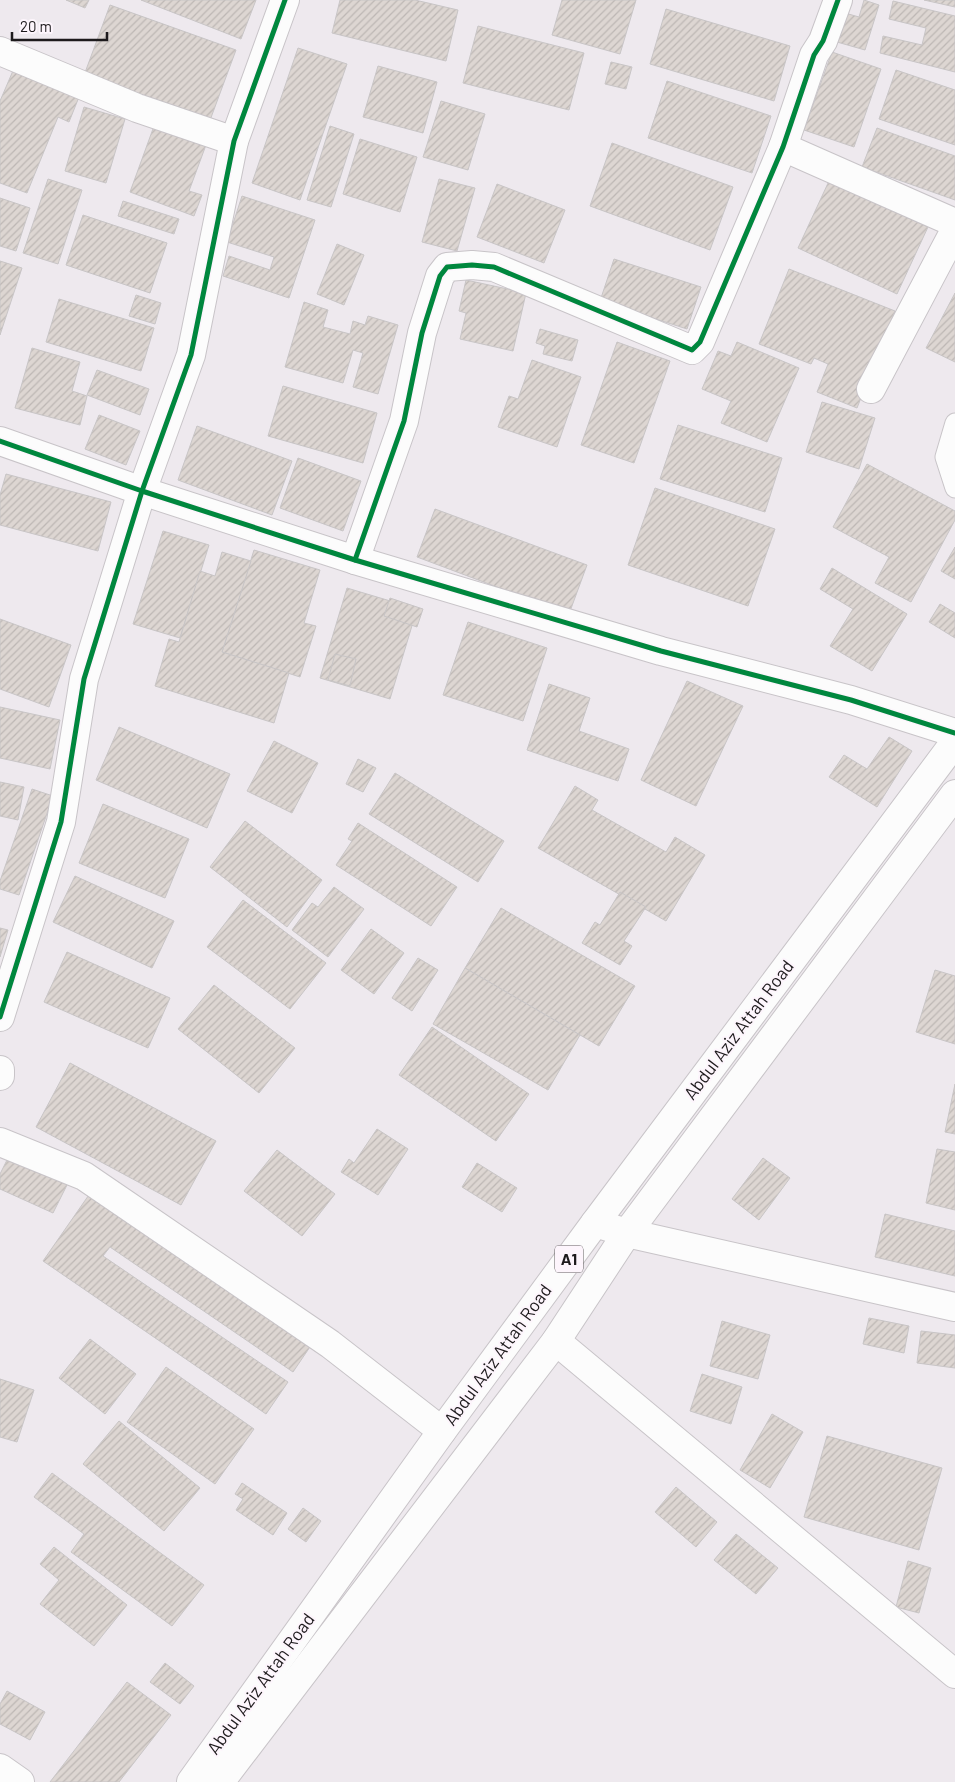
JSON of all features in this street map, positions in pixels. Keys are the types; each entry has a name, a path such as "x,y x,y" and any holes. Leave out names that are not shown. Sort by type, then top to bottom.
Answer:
{"main road":[{"path":"0,1017 61,822 84,679 142,491 190,355 234,142 285,0"},
{"path":"355,560 404,421 422,332 440,276 447,266 472,265 494,267 692,350 700,342 783,147 814,55 823,41 838,0"},
{"path":"0,51 137,108 234,142"},
{"path":"783,147 955,223"},
{"path":"872,390 955,230"},
{"path":"0,441 142,491 355,560 661,651 851,700 955,733"},
{"name":"Abdul Aziz Attah Road","path":"191,1782 442,1431 955,742"},
{"name":"Abdul Aziz Attah Road","path":"220,1782 556,1341 627,1233 955,794"},
{"path":"0,1070 0,1076"},
{"path":"0,1142 84,1176 330,1344 442,1431"},
{"path":"595,1223 627,1233 955,1307"},
{"path":"556,1341 955,1674"},
{"path":"0,1768 20,1782"}],"lane":[{"path":"955,423 945,457 955,488"}],"building":[{"path":"66,0 89,0 85,8"},
{"path":"141,0 256,0 241,39"},
{"path":"340,0 415,0 458,10 446,61 332,33"},
{"path":"562,0 636,0 620,54 552,35"},
{"path":"864,0 879,5 865,50 837,42 845,13 859,17"},
{"path":"924,0 955,0 955,7"},
{"path":"893,1 955,16 955,72 880,53 883,36 922,45 926,28 889,19"},
{"path":"110,5 236,50 209,123 83,78"},
{"path":"666,9 790,46 774,101 650,64"},
{"path":"478,26 584,53 569,110 463,83"},
{"path":"298,48 347,64 300,200 252,183"},
{"path":"832,52 881,69 854,147 804,130"},
{"path":"611,62 632,67 626,89 605,84"},
{"path":"15,66 81,92 69,122 58,117 27,193 0,183 0,101"},
{"path":"378,66 437,82 423,133 363,117"},
{"path":"896,70 955,90 955,145 879,119"},
{"path":"667,81 771,116 752,173 648,138"},
{"path":"441,101 485,114 468,170 423,157"},
{"path":"84,107 125,119 106,183 65,171"},
{"path":"154,126 206,145 189,191 202,195 194,216 130,192"},
{"path":"330,126 354,134 331,207 307,200"},
{"path":"877,128 955,156 955,200 862,167"},
{"path":"360,139 417,157 400,212 343,194"},
{"path":"612,143 733,187 710,250 590,206"},
{"path":"48,179 82,190 58,264 23,253"},
{"path":"439,179 475,188 457,251 422,242"},
{"path":"829,181 928,227 897,294 798,248"},
{"path":"497,184 565,210 544,263 477,237"},
{"path":"242,196 315,220 289,298 223,276 229,256 270,270 274,257 227,242"},
{"path":"0,198 30,208 16,251 0,246"},
{"path":"123,201 179,219 174,234 118,216"},
{"path":"83,215 167,243 150,293 66,265"},
{"path":"337,244 364,255 344,305 317,294"},
{"path":"614,259 701,287 687,329 600,301"},
{"path":"0,261 22,268 0,335"},
{"path":"789,269 895,311 857,408 817,392 828,364 814,358 811,364 759,344"},
{"path":"466,280 526,293 513,351 460,339 466,313 459,311"},
{"path":"955,293 955,362 926,348"},
{"path":"136,295 161,303 155,324 129,316"},
{"path":"59,299 154,328 141,371 46,342"},
{"path":"304,302 328,310 323,327 350,334 353,321 365,325 368,316 398,325 378,394 353,387 363,353 353,350 343,383 285,367"},
{"path":"540,329 578,340 572,361 543,354 545,346 536,343"},
{"path":"617,342 670,361 634,463 581,445"},
{"path":"737,342 799,368 767,442 721,423 731,401 702,389 718,351 731,356"},
{"path":"32,348 80,362 72,391 87,396 80,425 15,408"},
{"path":"532,360 581,377 557,447 498,427 509,396 518,399"},
{"path":"97,370 149,389 140,415 87,395"},
{"path":"283,386 377,413 363,463 268,436"},
{"path":"822,402 875,418 859,469 806,452"},
{"path":"99,415 140,431 126,465 85,449"},
{"path":"678,425 782,458 765,512 660,479"},
{"path":"197,426 292,461 272,515 178,480"},
{"path":"298,458 361,481 343,531 280,508"},
{"path":"867,464 955,511 955,520 911,602 875,583 889,557 833,527"},
{"path":"6,474 111,502 98,551 0,525 0,495"},
{"path":"655,488 775,529 748,606 628,565"},
{"path":"435,509 587,565 569,614 417,557"},
{"path":"163,531 209,545 180,638 133,624"},
{"path":"955,547 955,579 941,571"},
{"path":"254,550 320,570 304,623 316,626 300,677 222,652"},
{"path":"222,552 251,561 222,652 289,673 274,723 155,686 169,639 179,642 200,571 215,576"},
{"path":"832,568 907,614 872,671 830,646 853,609 820,589"},
{"path":"347,588 417,609 390,699 320,678"},
{"path":"390,598 423,609 417,627 384,616"},
{"path":"940,604 955,613 955,638 929,622"},
{"path":"0,619 71,645 49,707 0,689"},
{"path":"468,622 547,648 523,721 443,695"},
{"path":"335,654 356,659 350,686 328,680"},
{"path":"687,681 743,706 696,806 641,780"},
{"path":"549,684 590,698 579,731 629,749 618,781 527,750"},
{"path":"0,707 60,720 50,769 0,758"},
{"path":"119,727 230,774 207,828 96,780"},
{"path":"889,737 912,751 877,807 829,777 844,755 867,769"},
{"path":"274,741 318,763 292,813 247,791"},
{"path":"358,759 376,768 363,792 346,784"},
{"path":"395,773 504,841 478,882 369,814"},
{"path":"0,782 24,787 18,820 0,816"},
{"path":"575,786 598,800 592,810 666,852 675,837 705,855 666,921 538,848"},
{"path":"32,789 53,796 19,895 0,889 0,881"},
{"path":"103,804 189,839 165,898 79,863"},
{"path":"245,821 322,880 287,927 210,867"},
{"path":"358,823 457,887 431,926 336,865 352,841 348,839"},
{"path":"75,876 174,921 152,968 53,922"},
{"path":"334,887 364,909 328,957 292,930 312,903 318,907"},
{"path":"620,892 646,907 624,941 632,946 620,965 582,943 595,922 600,925"},
{"path":"243,900 326,963 290,1009 207,947"},
{"path":"501,908 635,986 599,1046 465,968"},
{"path":"0,928 8,930 0,957"},
{"path":"371,929 404,953 374,994 341,970"},
{"path":"67,952 170,998 148,1048 44,1002"},
{"path":"418,958 438,970 412,1011 392,998"},
{"path":"465,968 580,1035 548,1090 433,1024"},
{"path":"935,970 955,976 955,1044 916,1032"},
{"path":"214,985 295,1048 259,1093 178,1029"},
{"path":"432,1027 529,1094 496,1141 399,1075"},
{"path":"70,1063 216,1141 181,1205 36,1127"},
{"path":"955,1084 955,1134 945,1132"},
{"path":"377,1129 408,1149 378,1195 341,1172 349,1159 354,1163"},
{"path":"937,1149 955,1152 955,1210 926,1203"},
{"path":"277,1150 335,1194 302,1236 244,1191"},
{"path":"9,1156 68,1183 53,1213 0,1189 0,1174"},
{"path":"763,1158 790,1178 759,1220 732,1199"},
{"path":"477,1163 517,1188 502,1212 462,1187"},
{"path":"93,1189 314,1341 293,1372 110,1247 103,1256 288,1382 266,1414 43,1261"},
{"path":"885,1214 955,1231 955,1276 875,1257"},
{"path":"869,1318 909,1326 904,1353 863,1344"},
{"path":"722,1321 770,1335 758,1379 710,1366"},
{"path":"921,1331 955,1335 955,1368 917,1363"},
{"path":"90,1339 136,1374 105,1414 59,1378"},
{"path":"166,1367 254,1429 215,1484 127,1422"},
{"path":"702,1374 742,1387 731,1424 690,1411"},
{"path":"0,1379 34,1390 17,1442 0,1437"},
{"path":"772,1414 803,1432 770,1488 740,1470"},
{"path":"119,1421 200,1488 164,1531 83,1464"},
{"path":"827,1436 942,1468 919,1550 804,1517"},
{"path":"52,1473 204,1585 172,1626 71,1552 84,1534 34,1497"},
{"path":"242,1483 287,1513 273,1535 236,1510 243,1499 235,1494"},
{"path":"676,1487 717,1522 696,1547 655,1512"},
{"path":"303,1508 321,1521 306,1542 288,1529"},
{"path":"736,1534 778,1568 756,1594 714,1560"},
{"path":"54,1547 127,1605 94,1646 40,1604 59,1580 40,1564"},
{"path":"908,1561 931,1568 919,1613 896,1607"},
{"path":"165,1663 194,1686 180,1704 150,1682"},
{"path":"127,1682 171,1715 119,1782 50,1782"},
{"path":"7,1691 45,1712 30,1740 0,1724 0,1704"}],"cycle path":[{"path":"0,1017 61,822 84,679 142,491 191,355 234,141 285,0"},
{"path":"355,560 404,421 422,333 440,276 447,267 472,265 494,267 692,350 700,342 783,147 814,55 823,41 838,0"},
{"path":"0,441 142,491 355,560 661,651 851,700 955,733"}]}
